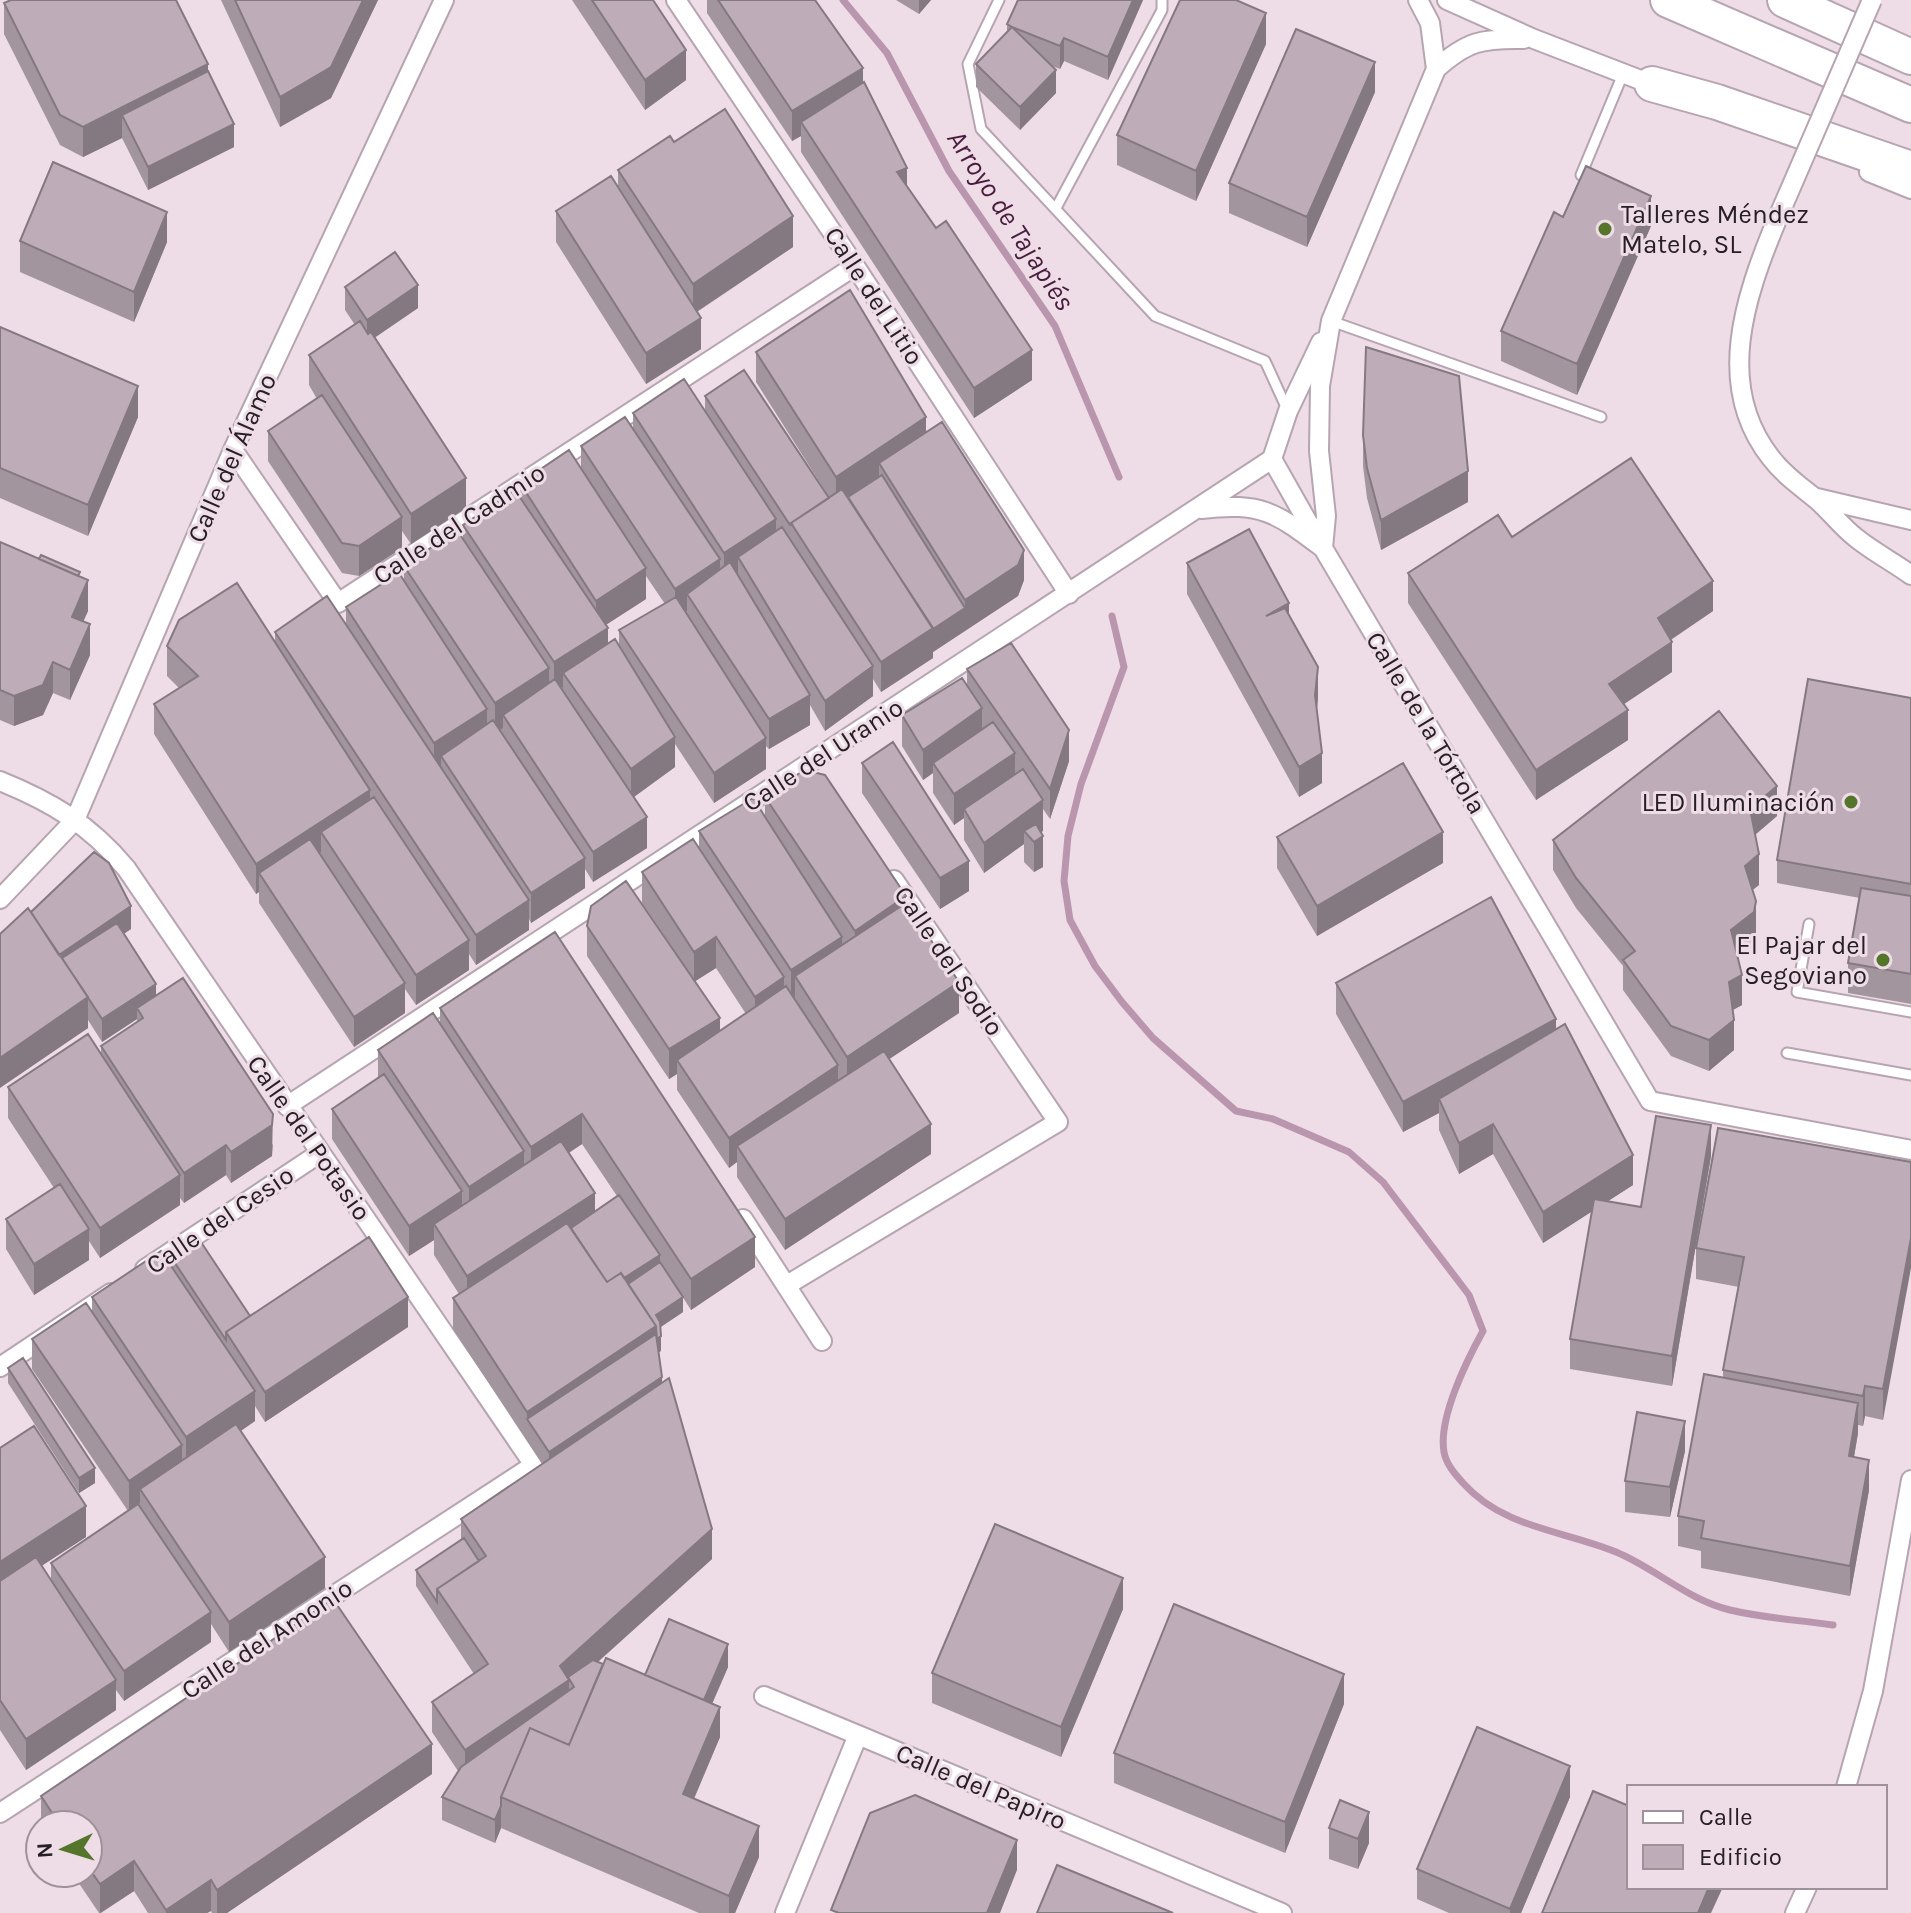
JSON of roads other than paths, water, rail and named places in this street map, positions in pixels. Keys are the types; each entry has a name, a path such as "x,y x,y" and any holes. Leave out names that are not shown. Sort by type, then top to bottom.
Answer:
{"highway":[{"path":"1668,0 1911,105"},
{"path":"1785,0 1911,57"},
{"path":"1848,27 1911,47"},
{"path":"1637,79 1717,102 1911,169"}],"street":[{"name":"Calle del Álamo","path":"0,899 75,820 233,450 444,0"},
{"name":"Calle del Litio","path":"676,0 855,266 1069,594"},
{"path":"1418,0 1430,23 1436,69"},
{"path":"1447,0 1715,113 1911,189"},
{"path":"1872,0 1752,278 1741,320 1740,386 1748,416 1769,456 1794,483 1815,498 1855,537 1911,575"},
{"path":"1272,459 1288,411 1331,321 1436,69 1457,50 1487,38 1534,39"},
{"name":"Calle del Cadmio","path":"233,450 338,603 855,266"},
{"path":"1198,509 1236,505 1265,509 1323,548 1326,516 1319,451 1320,386 1331,321"},
{"name":"Calle del Uranio","path":"287,1106 558,938 818,768 1069,594 1272,459"},
{"name":"Calle de la Tórtola","path":"1272,459 1650,1101 1911,1150"},
{"path":"1815,498 1911,520"},
{"name":"Calle del Potasio","path":"0,781 33,794 98,835 126,868 534,1465"},
{"name":"Calle del Sodio","path":"787,1285 1058,1122 883,864"},
{"name":"Calle del Cesio","path":"0,1367 320,1153"},
{"path":"737,1209 822,1341"},
{"name":"Calle del Amonio","path":"0,1813 534,1465"},
{"path":"1847,1785 1873,1691 1911,1480"},
{"name":"Calle del Papiro","path":"764,1696 1282,1913"},
{"path":"785,1913 858,1735"},
{"path":"1795,1913 1806,1889"}],"lane":[{"path":"999,0 968,64 981,129 1155,316 1265,361 1288,411"},
{"path":"1056,208 1162,10 1162,0"},
{"path":"1581,175 1637,79"},
{"path":"1331,321 1601,417"},
{"path":"1809,924 1797,992 1911,1012"},
{"path":"1787,1053 1911,1075"}],"waterway":[{"name":"Arroyo de Tajapiés","path":"843,0 887,53 949,171 1055,326 1119,477"},
{"name":"Arroyo de Tajapiés","path":"1112,616 1124,667 1081,784 1068,836 1064,881 1070,920 1095,966 1153,1038 1236,1111 1273,1119 1349,1152 1383,1182 1469,1295 1483,1331 1455,1390 1445,1423 1444,1452 1451,1469 1479,1498 1496,1510 1534,1526 1616,1552 1700,1599 1755,1615 1833,1625"}],"place":[{"name":"Talleres Méndez Matelo, SL","path":"1605,229"},
{"name":"LED Iluminación","path":"1851,802"},
{"name":"El Pajar del Segoviano","path":"1883,960"}]}
